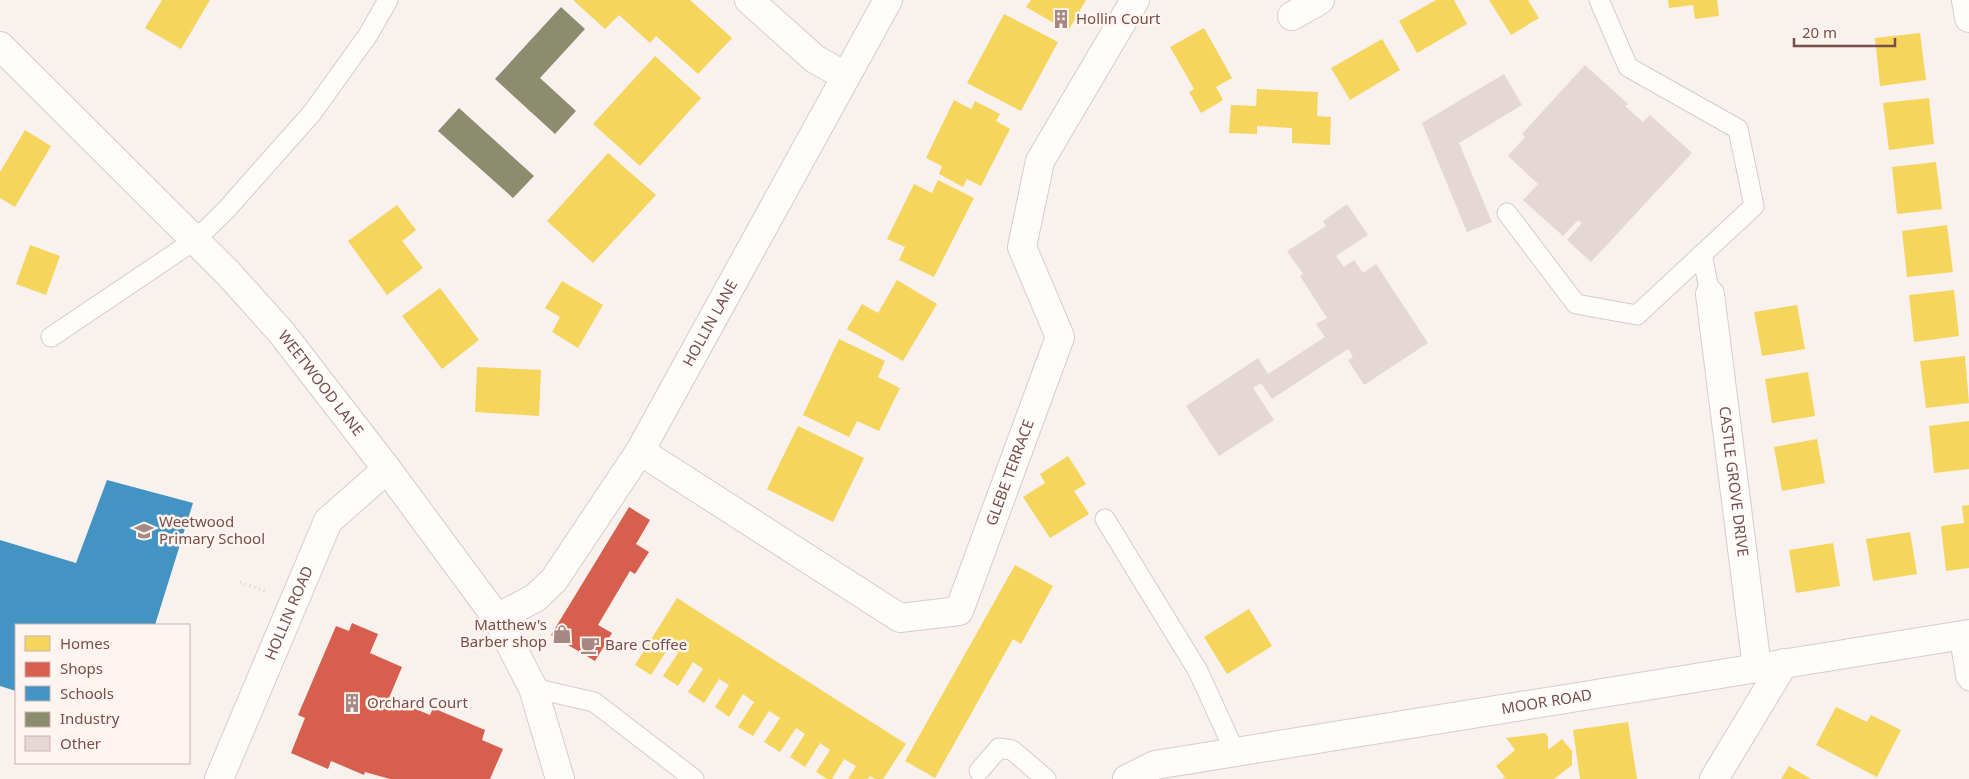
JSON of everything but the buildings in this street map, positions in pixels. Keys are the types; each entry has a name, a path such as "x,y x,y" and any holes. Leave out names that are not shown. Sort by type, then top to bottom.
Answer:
{"street":[{"path":"749,0 815,59 845,76"},
{"name":"HOLLIN LANE","path":"497,618 535,598 554,580 640,451 888,0"},
{"name":"GLEBE TERRACE","path":"640,451 900,618 959,611 1060,337 1022,247 1040,161 1136,0"},
{"path":"1292,16 1320,0"},
{"path":"1966,0 1969,18"},
{"name":"WEETWOOD LANE","path":"0,46 228,273 281,332 387,469 497,618 533,688 560,779"},
{"name":"CASTLE GROVE DRIVE","path":"1710,294 1756,668"},
{"name":"HOLLIN ROAD","path":"220,779 328,521 387,469"},
{"name":"MOOR ROAD","path":"1127,779 1155,766 1235,752 1964,635"},
{"path":"1714,779 1784,663"}],"lane":[{"path":"51,337 195,240 226,210 312,113 368,35 388,0"},
{"path":"1507,213 1576,304 1637,315 1754,206 1738,129 1628,66 1599,0"},
{"path":"1702,254 1710,294"},
{"path":"1105,519 1198,670 1235,752"},
{"path":"1964,635 1966,678 1969,682"},
{"path":"533,688 594,702 694,779"},
{"path":"979,771 999,748 1012,750 1046,779"}],"place":[{"name":"Hollin Court","path":"1061,19"},
{"name":"Weetwood Primary School","path":"144,531"},
{"name":"Matthew's Barber shop","path":"562,634"},
{"name":"Bare Coffee","path":"590,645"},
{"name":"Orchard Court","path":"352,703"}]}
